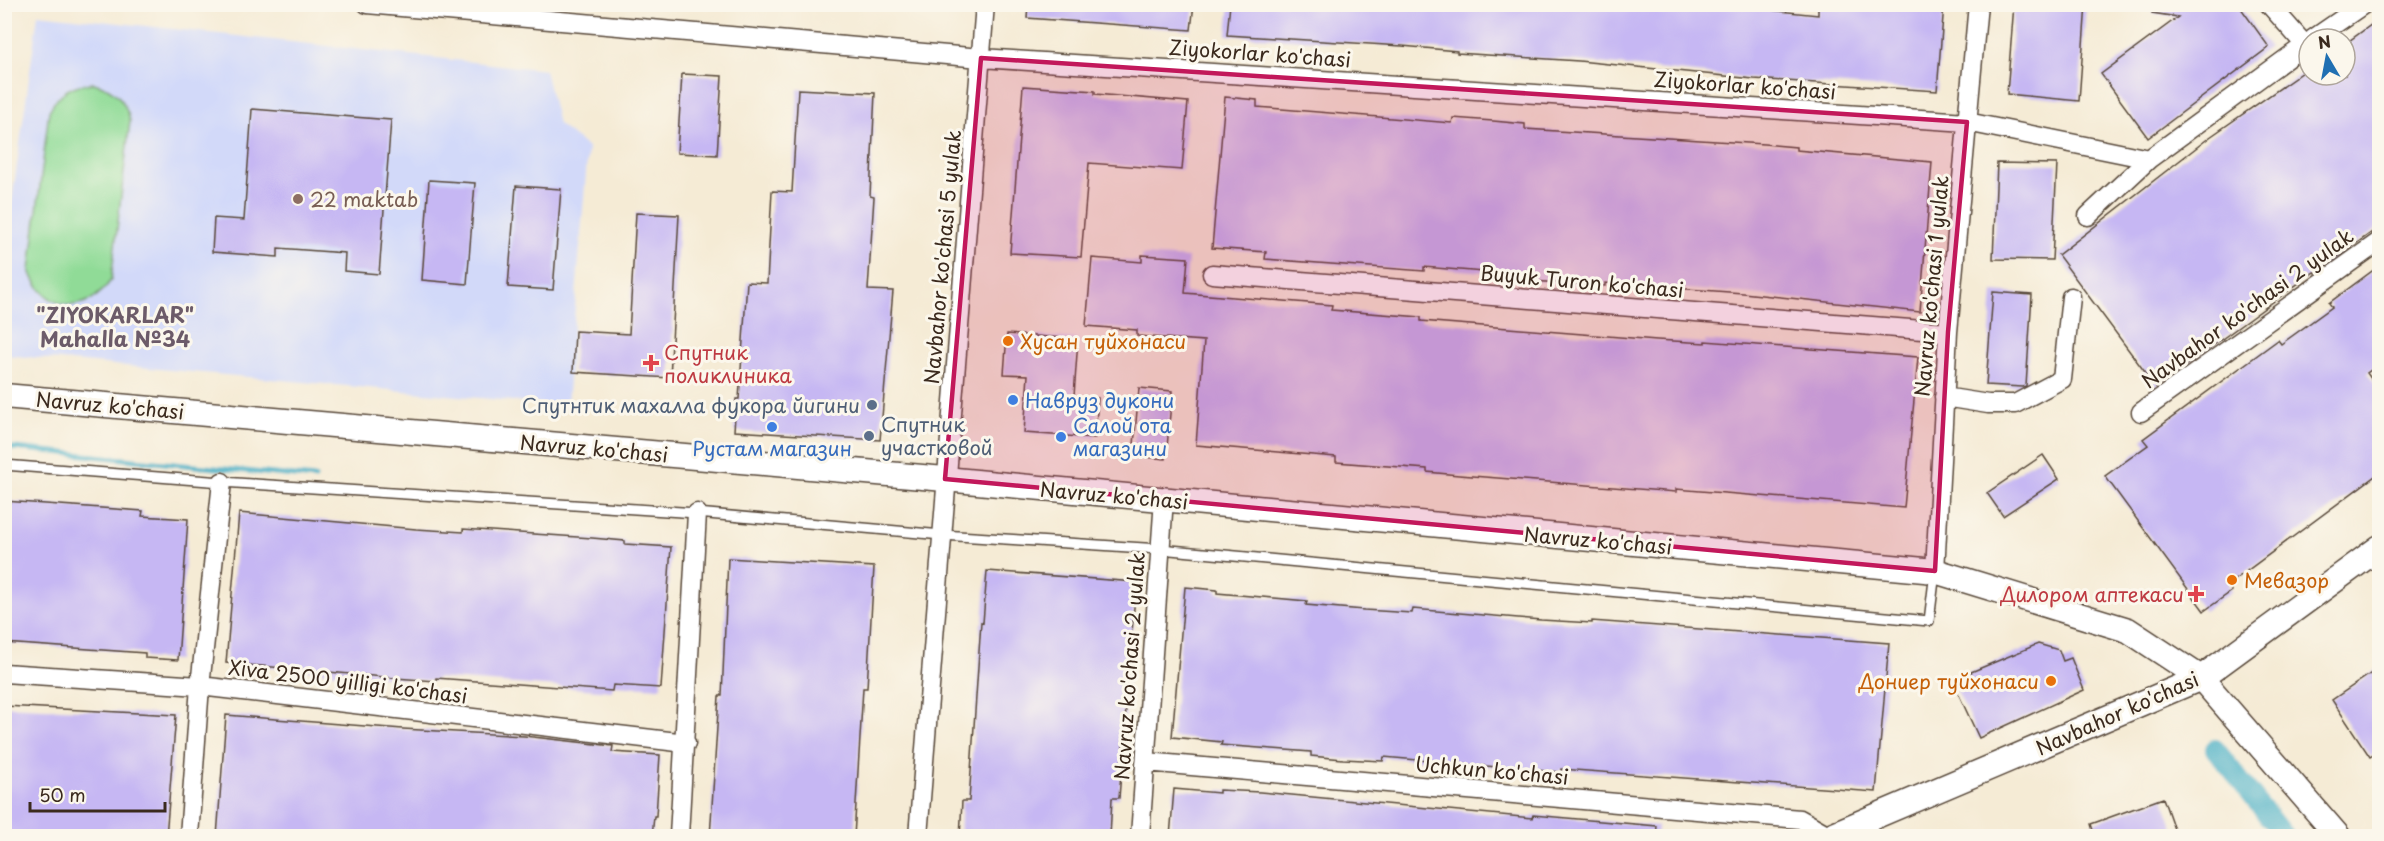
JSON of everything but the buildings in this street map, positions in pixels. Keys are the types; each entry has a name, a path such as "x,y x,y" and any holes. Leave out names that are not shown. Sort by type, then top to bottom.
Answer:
{"street":[{"name":"Ziyokorlar ko'chasi","path":"366,4 981,58 1967,122 2149,159"},
{"name":"Navbahor ko'chasi 5 yulak","path":"918,837 985,4"},
{"name":"Navruz ko'chasi 1 yulak","path":"1935,571 1948,332 1978,4"},
{"path":"2269,4 2297,31"},
{"path":"2331,27 2364,4"},
{"path":"2088,216 2149,159 2297,51"},
{"name":"Navbahor ko'chasi 2 yulak","path":"2141,412 2379,241"},
{"name":"Buyuk Turon ko'chasi","path":"1212,274 1948,332"},
{"path":"1944,397 1989,404 2015,404 2062,379 2071,297"},
{"name":"Navruz ko'chasi","path":"4,396 945,479 1935,571 2128,630 2201,678 2338,837"},
{"path":"189,837 200,686 222,482"},
{"name":"Navruz ko'chasi 2 yulak","path":"1140,837 1164,499"},
{"path":"679,837 698,513"},
{"name":"Navbahor ko'chasi","path":"1830,836 2201,678 2379,547"},
{"name":"Xiva 2500 yilligi ko'chasi","path":"4,673 200,686 686,743"},
{"name":"Uchkun ko'chasi","path":"1146,762 1800,819 1830,836"}],"lane":[{"path":"4,465 222,482 698,513 942,534 1160,549 1929,621 1935,571"}],"highlighted area":[{"path":"981,58 1967,122 1948,332 1935,571 945,479"}],"shaded area":[{"name":"22 maktab","path":"38,14 545,70 558,124 588,148 567,406 5,355 5,251"}],"green space":[{"path":"94,83 108,88 118,96 130,121 111,280 90,300 67,305 45,294 30,270 49,111 67,90 79,85"}],"waterway":[{"path":"4,447 315,478"},
{"path":"2215,749 2284,836"}],"place":[{"name":"22 maktab","path":"298,199"},
{"name":"Хусан туйхонаси","path":"1008,341"},
{"name":"Спутник поликлиника","path":"651,363"},
{"name":"Навруз дукони","path":"1013,400"},
{"name":"Спутнтик махалла фукора йигини","path":"872,405"},
{"name":"Рустам магазин","path":"772,427"},
{"name":"Спутник участковой","path":"869,436"},
{"name":"Салой ота магазини","path":"1061,437"},
{"name":"Мевазор","path":"2232,580"},
{"name":"Дилором аптекаси","path":"2196,594"},
{"name":"Дониер туйхонаси","path":"2051,681"}],"district":[{"name":"\"ZIYOKARLAR\" Mahalla №34","path":"115,326"}]}
